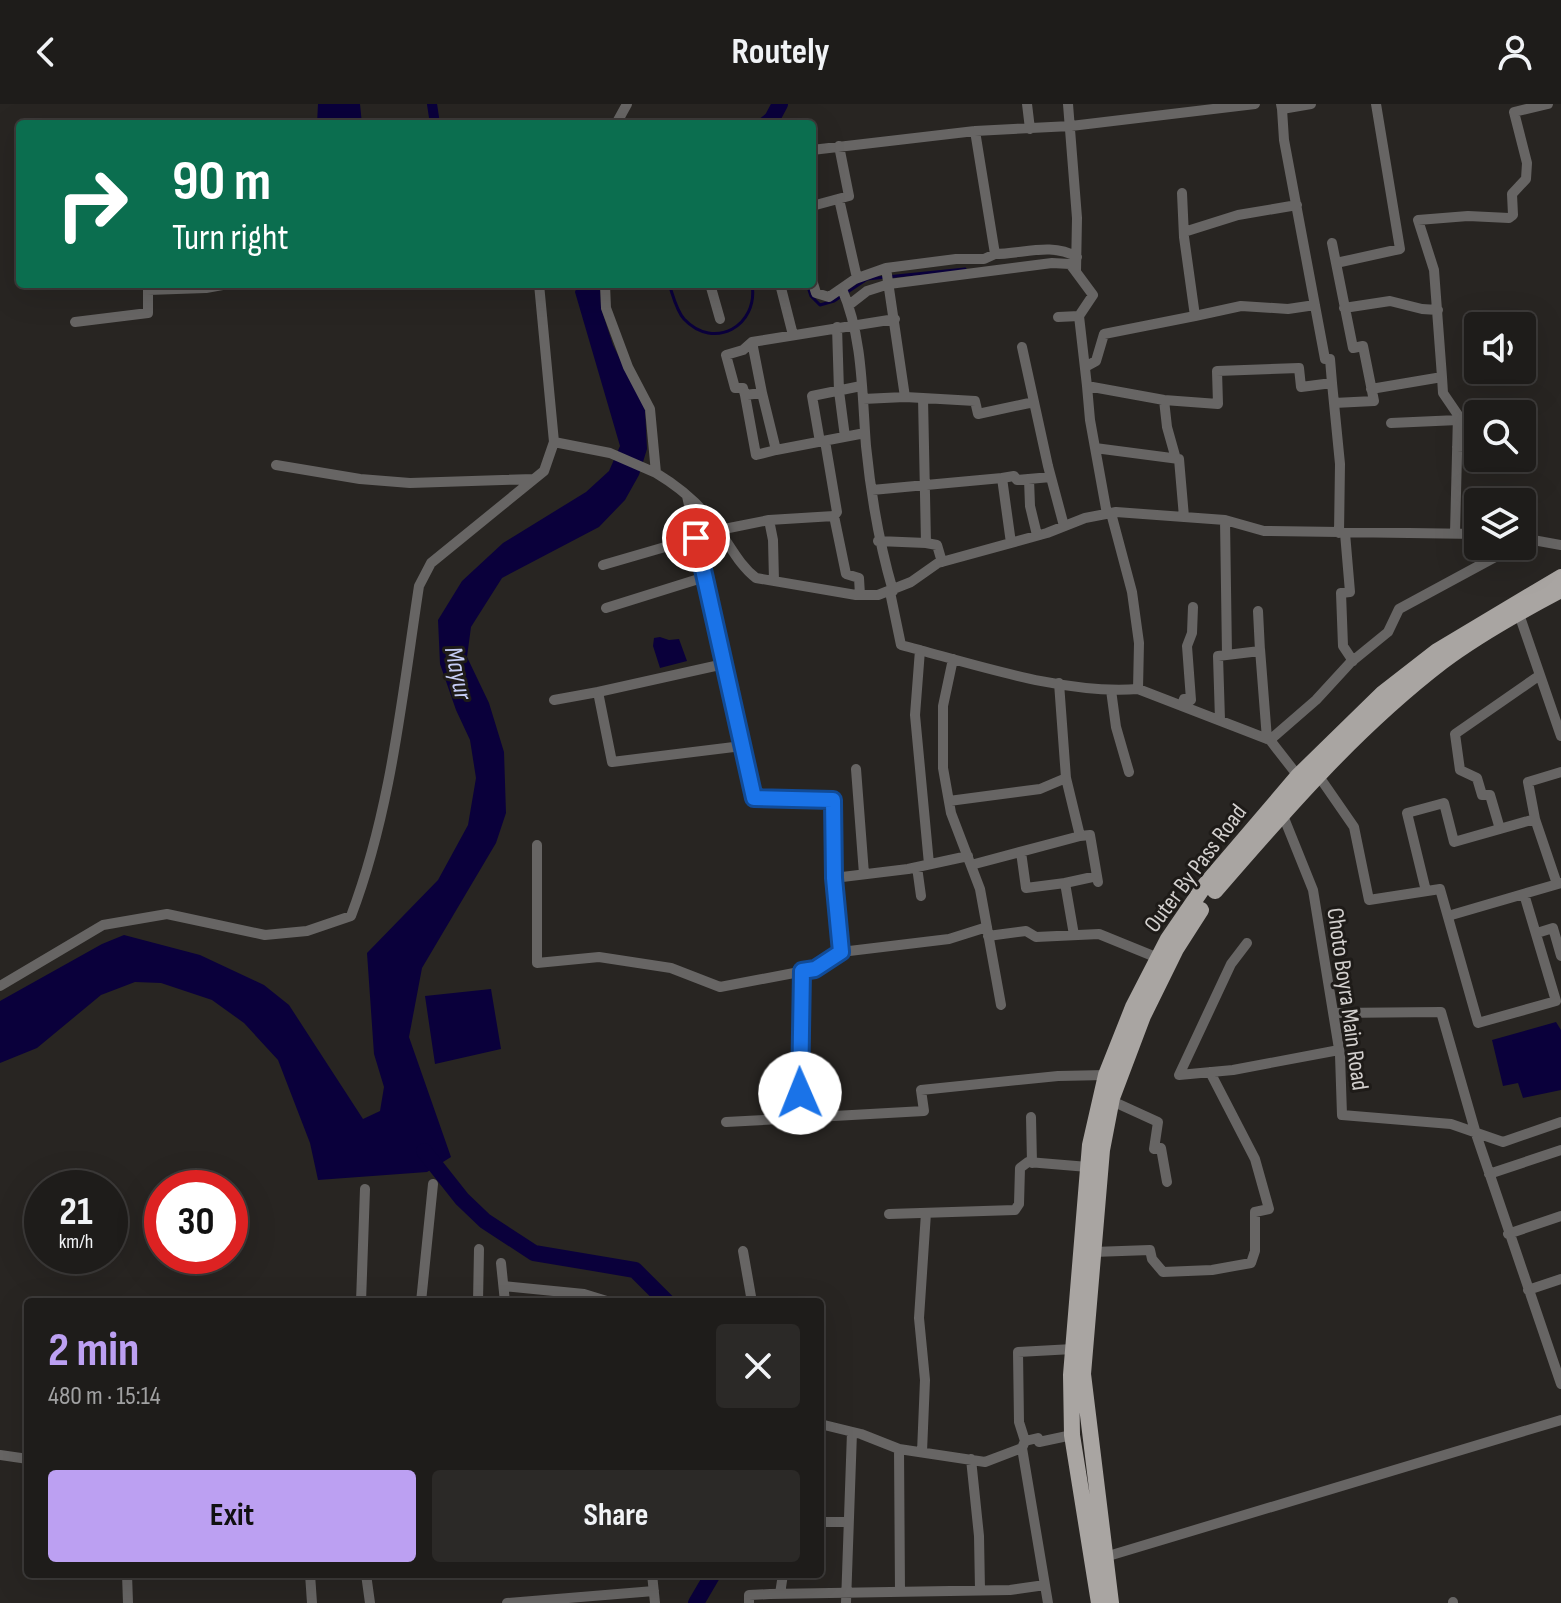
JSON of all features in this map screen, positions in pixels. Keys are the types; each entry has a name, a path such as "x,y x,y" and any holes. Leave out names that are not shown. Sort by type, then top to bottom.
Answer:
{"main road":[{"name":"Outer By Pass Road","path":"1099,1603 1072,1435 1073,1349 1090,1145 1106,1075 1133,1007 1158,958 1205,885 1298,776 1383,693 1437,651 1561,577"},
{"name":"Outer By Pass Road","path":"1111,1603 1083,1374 1102,1150 1112,1101 1143,1016 1176,949 1211,894 1318,775 1391,703 1444,660 1561,590"}],"street":[{"path":"1027,104 1030,129"},
{"path":"1068,104 1077,218 1076,272"},
{"path":"816,149 975,131 1071,126 1255,104"},
{"path":"1311,104 1282,107 1284,140 1325,359 1330,359 1340,464 1342,533 1350,592 1341,593 1343,646 1353,661"},
{"path":"1336,263 1400,249 1376,104"},
{"path":"1455,533 1458,415 1443,393 1434,270 1418,220 1468,216 1509,218 1513,215 1512,194 1526,179 1527,163 1514,112 1548,104"},
{"path":"975,131 995,254"},
{"path":"816,205 849,196 839,146"},
{"path":"1182,193 1195,316"},
{"path":"839,199 857,278"},
{"path":"1184,232 1238,215 1297,205"},
{"path":"1332,243 1353,348 1363,346 1374,401 1334,403"},
{"path":"814,288 822,297 829,297 857,278 886,268 956,259 984,259 995,254 1018,254 1036,249 1066,251 1077,257"},
{"path":"848,304 867,291 889,283 1052,263 1070,264 1093,295 1079,316 1095,448 1109,513 1132,592 1139,643 1138,689"},
{"path":"886,268 905,397"},
{"path":"75,322 148,313 148,290 206,288"},
{"path":"0,986 103,925 167,914 265,935 307,931 351,916 369,869 382,815 419,586 431,563 544,471 554,442 539,288"},
{"path":"605,288 606,308 628,367 650,409 651,471"},
{"path":"711,288 720,319"},
{"path":"781,288 793,335"},
{"path":"842,289 853,325 878,541 901,645 1027,678 1111,690 1138,689 1268,740 1298,776"},
{"path":"1344,308 1390,301 1438,310"},
{"path":"1085,367 1096,361 1104,334 1241,306 1288,309 1315,305"},
{"path":"1058,317 1079,316"},
{"path":"865,433 756,455 743,388 735,388 726,355 743,350 752,342 895,319"},
{"path":"837,327 839,391 845,437"},
{"path":"752,342 776,450"},
{"path":"1022,347 1064,526"},
{"path":"1087,386 1164,400 1218,404 1217,371 1299,368 1301,387 1332,383"},
{"path":"1371,389 1442,377"},
{"path":"860,595 859,578 846,574 834,516 837,512 812,396 861,386"},
{"path":"745,395 762,393"},
{"path":"863,399 905,397 975,401 978,414 1034,402"},
{"path":"923,398 926,543"},
{"path":"1164,400 1167,427 1176,459 1179,459 1184,517"},
{"path":"1391,423 1458,420"},
{"path":"554,442 610,453 651,471 686,492 756,578 860,595 891,592 942,562 1109,513 1225,520 1264,531 1464,533"},
{"path":"1457,447 1464,447"},
{"path":"1095,448 1176,459"},
{"path":"276,465 360,479 410,483 534,479"},
{"path":"872,490 1014,476 1017,480 1051,477"},
{"path":"1002,478 1011,543"},
{"path":"1029,479 1030,506 1037,535"},
{"path":"686,492 754,798 833,800 834,878 841,952"},
{"path":"719,530 769,520 834,516"},
{"path":"769,520 774,581"},
{"path":"1225,520 1227,655"},
{"path":"603,565 696,538"},
{"path":"878,541 937,545 942,562"},
{"path":"1536,541 1561,545"},
{"path":"1268,740 1388,632 1399,609 1490,560"},
{"path":"606,608 705,577"},
{"path":"1182,704 1184,699 1191,700 1187,646 1192,633 1193,607"},
{"path":"1258,611 1268,740"},
{"path":"1519,614 1561,736"},
{"path":"1220,720 1218,656 1260,649"},
{"path":"920,650 915,715 923,865 921,896"},
{"path":"953,659 943,706 943,768 949,801 980,889 1001,1005"},
{"path":"554,700 724,664"},
{"path":"1500,829 1490,795 1482,795 1477,778 1460,770 1455,734 1540,675"},
{"path":"1059,683 1066,778 1080,836"},
{"path":"1111,690 1116,727 1129,772"},
{"path":"598,692 612,762 742,746"},
{"path":"856,769 864,874"},
{"path":"1448,916 1559,884 1535,819 1528,782 1561,772"},
{"path":"1318,775 1354,827 1369,900 1440,889 1478,1023 1556,1001 1524,894"},
{"path":"949,801 1040,789 1066,778"},
{"path":"1426,891 1407,813 1444,803 1454,842 1535,819"},
{"name":"Choto Boyra Main Road","path":"1282,813 1313,890 1339,1050 1342,1115 1451,1124 1503,1142 1561,1122"},
{"path":"834,878 969,861 1090,835 1097,879 1026,888 1021,852"},
{"path":"537,845 537,963 599,957 671,968 720,987 815,969 841,952 949,939 988,931 1026,931 1036,937 1099,934 1158,958"},
{"path":"1065,883 1074,935"},
{"path":"1537,933 1553,928 1561,956"},
{"path":"1247,943 1231,964 1179,1075 1339,1050"},
{"path":"801,1117 802,971"},
{"path":"1334,1013 1441,1012 1508,1234 1561,1384"},
{"path":"1093,1252 1150,1250 1152,1259 1163,1272 1212,1270 1251,1263 1255,1251 1255,1212 1269,1209 1255,1159 1210,1072"},
{"path":"726,1122 924,1111 921,1090 1058,1076 1106,1075"},
{"path":"1112,1101 1158,1122 1154,1149 1161,1148 1167,1182"},
{"path":"1031,1117 1032,1163"},
{"path":"1489,1174 1561,1150"},
{"path":"889,1214 1015,1210 1019,1204 1020,1168 1032,1163 1088,1167"},
{"path":"421,1298 433,1184"},
{"path":"361,1298 365,1189"},
{"path":"922,1452 925,1380 919,1318 926,1213"},
{"path":"1508,1234 1561,1216"},
{"path":"478,1298 479,1249"},
{"path":"743,1251 751,1298"},
{"path":"501,1263 505,1298"},
{"path":"1528,1290 1561,1279"},
{"path":"504,1286 597,1298"},
{"path":"1048,1603 1019,1422 1018,1352 1073,1349"},
{"path":"1105,1557 1561,1420"},
{"path":"824,1425 899,1449 985,1462 1038,1438 1039,1442 1072,1435"},
{"path":"847,1598 852,1432"},
{"path":"899,1449 900,1592"},
{"path":"0,1455 24,1458"},
{"path":"971,1459 979,1536 980,1590"},
{"path":"824,1522 848,1522"},
{"path":"127,1578 128,1603"},
{"path":"310,1578 312,1603"},
{"path":"367,1578 370,1603"},
{"path":"652,1578 655,1603"},
{"path":"780,1594 782,1578"},
{"path":"749,1603 749,1595 847,1598 900,1592 1010,1590 1045,1585"},
{"path":"507,1603 654,1591"}],"water":[{"path":"318,104 360,104 362,120 317,120"},
{"path":"576,288 600,288 601,308 613,345 645,409 647,449 639,475 625,500 599,527 502,578 471,627 467,657 489,703 504,752 506,813 496,843 422,968 409,1037 451,1157 427,1172 318,1180 310,1143 278,1060 244,1023 212,1000 161,983 135,982 101,995 37,1048 0,1063 0,1001 124,935 200,955 264,985 289,1005 363,1119 380,1111 384,1087 374,1054 367,953 438,880 468,825 476,778 470,740 440,664 438,620 462,581 503,543 586,492 609,471 620,446 575,292"},
{"path":"654,638 679,639 687,661 660,668 653,646"},
{"path":"491,989 501,1049 435,1064 425,996"},
{"path":"1556,1022 1561,1030 1561,1090 1523,1098 1518,1083 1503,1086 1492,1040"}],"waterway":[{"path":"432,104 434,120"},
{"name":"Mayur","path":"771,120 780,104"},
{"path":"808,288 820,305 834,301 867,279 965,269"},
{"path":"670,288 684,319 708,333 721,333 741,322 749,312 752,288"},
{"path":"424,1151 462,1199 485,1221 534,1253 635,1270 663,1298"},
{"path":"696,1603 711,1578"}],"route":[{"path":"696,538 754,798 833,800 834,878 841,952 815,969 802,971 800,1093"}]}
